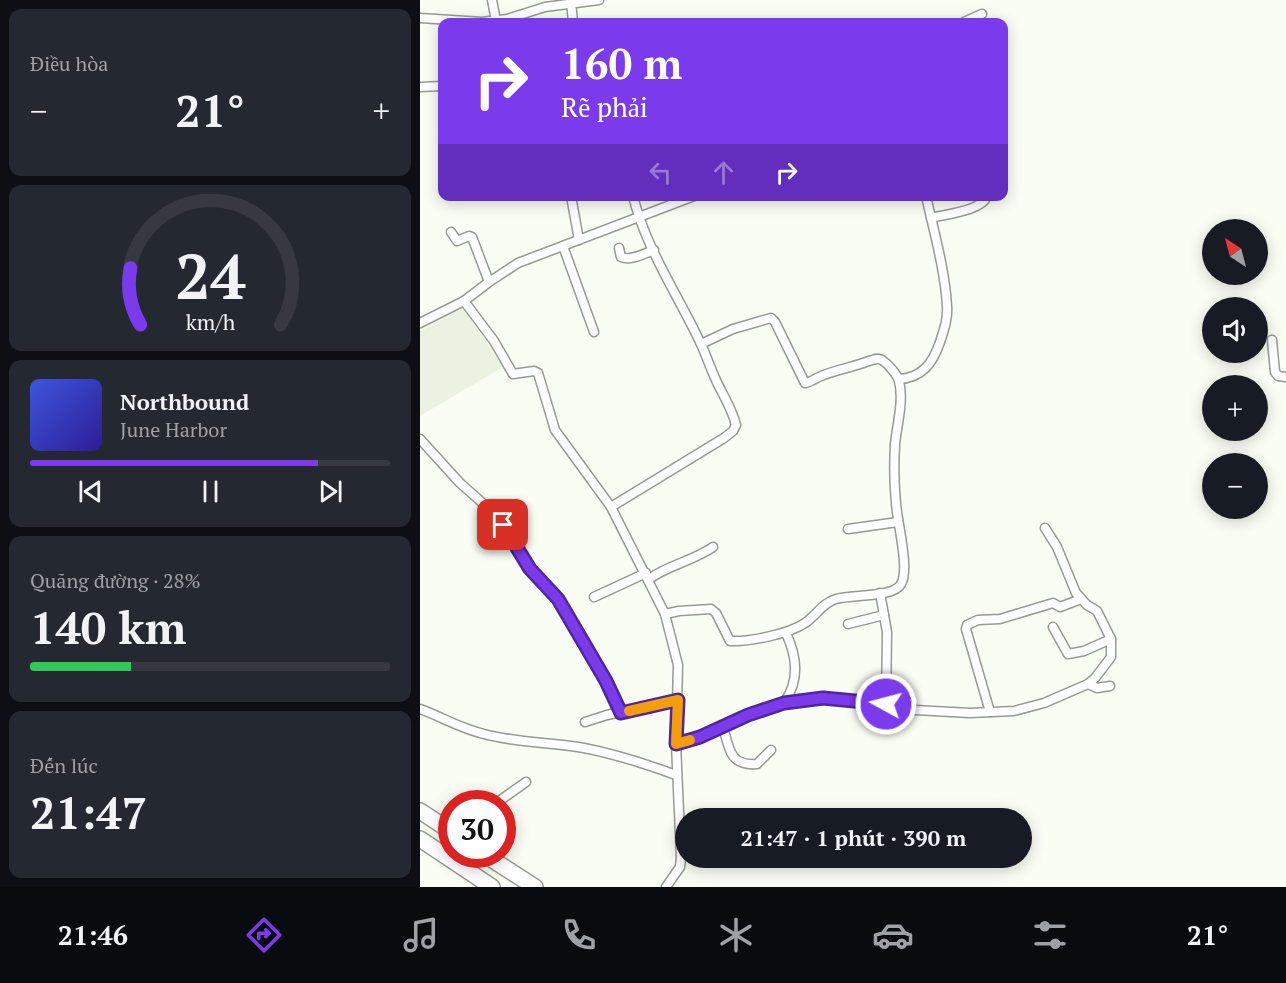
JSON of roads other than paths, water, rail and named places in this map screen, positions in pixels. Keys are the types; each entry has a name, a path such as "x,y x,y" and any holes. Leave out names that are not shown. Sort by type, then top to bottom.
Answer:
{"highway":[{"path":"420,811 438,823"},
{"path":"420,839 492,887"},
{"path":"505,868 535,887"}],"street":[{"path":"492,0 495,18"},
{"path":"506,18 553,3 599,0"},
{"path":"571,3 573,18"},
{"path":"972,18 981,14"},
{"path":"420,18 438,19"},
{"path":"420,87 438,86"},
{"path":"572,201 579,240"},
{"path":"611,507 733,431 736,424 701,344 638,217 634,201"},
{"path":"420,323 464,301 518,263 681,201"},
{"path":"898,379 915,377 930,363 945,331 948,307 927,201"},
{"path":"931,218 979,207 985,201"},
{"path":"451,232 457,241 472,237 489,282"},
{"path":"563,246 594,332"},
{"path":"619,248 621,257 624,259 637,257 654,250"},
{"path":"464,301 494,341 513,374 534,371 538,373 555,430 611,507 666,614 678,665 676,774 681,857 680,867 666,887"},
{"path":"666,614 711,609 716,613 731,641 786,633 806,623 831,601 894,591 903,579 904,560 895,491 895,458 900,402 898,379 888,365 879,358 849,369 821,375 805,383 771,318 734,329 701,344"},
{"path":"1272,339 1275,372 1278,376 1286,377"},
{"path":"420,440 503,525 530,569 558,599 606,681 621,713"},
{"path":"848,529 898,522"},
{"path":"676,744 700,737 784,703 823,698 886,704 915,711 1014,711 1030,708 1088,684 1111,657 1111,639 1097,612 1076,593 1057,547 1045,528"},
{"path":"594,597 701,555 713,547"},
{"path":"880,593 887,632 886,704"},
{"path":"990,712 966,629 967,625 978,620 1000,619 1053,603 1060,607 1081,599"},
{"path":"848,624 884,615"},
{"path":"1053,627 1068,654 1084,651 1111,639"},
{"path":"784,703 790,694 796,673 794,654 786,633"},
{"path":"1088,684 1097,688 1110,686"},
{"path":"585,722 678,700"},
{"path":"420,708 456,726 480,734 510,740 581,747 676,774"},
{"path":"723,726 731,755 735,759 757,764 771,750"},
{"path":"515,790 526,782"}]}
